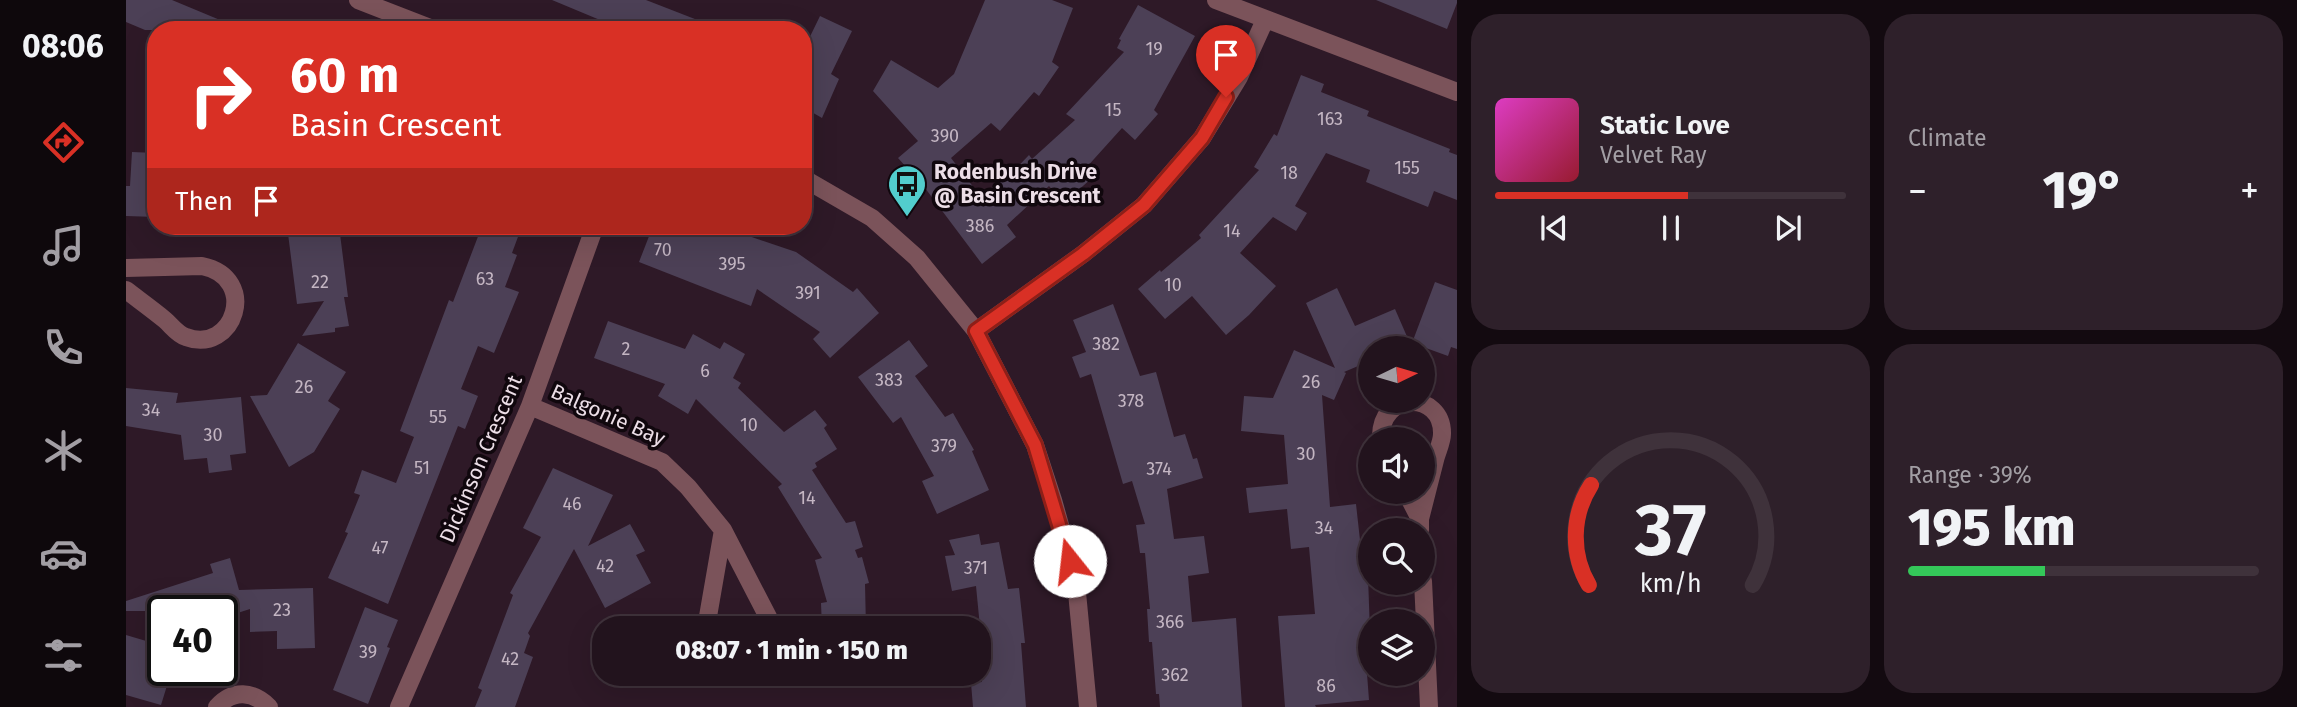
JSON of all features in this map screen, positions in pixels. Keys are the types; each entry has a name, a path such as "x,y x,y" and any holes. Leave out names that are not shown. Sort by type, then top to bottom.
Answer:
{"street":[{"path":"359,0 412,21"},
{"path":"1216,0 1457,92"},
{"path":"976,331 1083,254 1144,205 1202,138 1239,77 1265,20"},
{"path":"812,183 872,218 917,258 976,331 1035,445 1053,500 1076,582 1088,707"},
{"name":"Dickinson Crescent","path":"399,707 530,406 592,235"},
{"path":"126,268 213,268 231,283 236,306 228,327 208,339 197,340 175,331 168,322 126,290"},
{"path":"1383,427 1390,410 1399,404 1420,403 1430,407 1437,415 1442,436 1435,464"},
{"name":"Balgonie Bay","path":"530,406 662,462 688,487 723,530 767,616"},
{"path":"708,616 723,530"},
{"path":"1424,595 1429,707"},
{"path":"217,707 228,697 250,694 260,698 269,707"}],"building":[{"path":"126,0 172,0 222,21 147,21 147,30 126,22"},
{"path":"552,0 646,0 700,21 602,21"},
{"path":"985,0 1052,0 1073,8 1052,62 1059,67 1039,96 1034,92 1000,131 991,123 951,158 981,197 1001,180 1003,182 1029,155 1032,159 1075,120 1066,114 1124,52 1117,48 1121,40 1119,39 1138,5 1195,36 1154,110 1158,114 1135,140 1122,128 1085,169 1093,177 1064,203 1049,186 1007,225 1016,237 982,264 925,188 898,158 918,141 873,91 891,60 938,88 954,74"},
{"path":"1376,0 1457,0 1457,3 1447,29"},
{"path":"820,16 852,31 831,74 839,79 822,118 812,112 812,32"},
{"path":"1301,75 1324,84 1321,92 1369,111 1367,116 1450,149 1449,152 1457,155 1457,200 1434,191 1428,207 1366,182 1370,170 1326,153 1295,206 1307,213 1296,231 1273,217 1240,253 1276,286 1249,315 1226,335 1192,296 1165,319 1138,289 1201,238 1199,235 1259,170 1254,167 1274,134 1277,136"},
{"path":"132,152 147,153 147,217 126,216 126,186 130,186"},
{"path":"288,235 340,235 348,297 344,297 349,326 335,328 335,332 302,336 324,301 297,304"},
{"path":"479,235 519,235 512,253 517,255 505,287 519,292 494,353 478,346 461,389 478,396 465,429 458,426 388,604 328,578 348,533 345,532 360,495 354,493 362,470 396,483 414,437 400,431 449,300 453,302"},
{"path":"650,235 746,235 796,252 853,292 857,288 879,313 830,358 813,339 820,332 757,289 751,306 639,262"},
{"path":"1435,282 1457,290 1457,349 1451,347 1448,356 1435,351 1435,336 1415,336"},
{"path":"1337,288 1355,326 1395,309 1407,336 1358,336 1358,366 1344,372 1346,373 1334,400 1322,395 1330,507 1356,504 1358,595 1369,595 1369,609 1358,609 1358,686 1368,686 1369,700 1315,705 1316,707 1285,707 1278,616 1315,614 1309,547 1291,549 1287,509 1249,513 1246,488 1288,484 1284,435 1241,431 1244,396 1273,398 1294,350 1335,368 1306,303"},
{"path":"1113,304 1140,376 1156,372 1174,437 1185,434 1193,459 1197,458 1203,478 1167,489 1174,539 1204,536 1209,573 1188,576 1192,622 1236,618 1242,707 1160,707 1159,694 1156,694 1152,642 1149,642 1147,609 1150,609 1145,553 1140,553 1136,525 1145,524 1132,481 1123,484 1091,374 1080,378 1072,357 1086,352 1073,320"},
{"path":"608,321 685,349 693,334 720,349 724,342 745,354 733,378 741,383 738,388 784,432 815,410 827,425 824,428 837,449 815,463 817,467 812,470 846,523 855,521 863,547 855,550 858,558 862,557 869,583 865,584 866,616 822,616 821,603 827,602 815,560 822,558 778,487 782,484 696,399 688,414 658,396 665,384 594,358"},
{"path":"909,340 928,366 915,376 945,417 953,413 974,450 972,451 989,490 937,514 922,481 934,476 901,417 893,423 858,377"},
{"path":"298,343 346,372 328,401 340,409 314,452 289,467 250,396 267,395"},
{"path":"126,388 178,393 176,403 241,397 246,453 230,455 232,470 209,473 207,458 184,460 181,435 126,426"},
{"path":"553,468 613,495 588,546 630,524 645,551 636,555 651,583 605,608 574,549 528,633 530,636 524,653 533,657 515,707 475,707 482,690 478,688 513,595 510,593 541,537 523,528"},
{"path":"979,534 981,545 999,542 1008,589 1019,588 1025,643 1021,643 1026,707 973,707 971,686 991,686 991,616 979,616 976,586 952,591 945,556 955,555 949,540"},
{"path":"230,558 239,590 313,588 315,648 277,649 277,631 250,632 250,609 238,613 238,595 147,595 147,611 126,611 126,601 213,573 210,564"},
{"path":"365,607 398,620 368,704 333,690"},
{"path":"126,635 147,641 147,686 167,686 161,705 126,695"}],"place":[{"name":"Rodenbush Drive @ Basin Crescent","path":"907,218"}],"route":[{"path":"1070,561 1035,445 976,331 1083,254 1144,205 1202,138 1226,97"}]}
